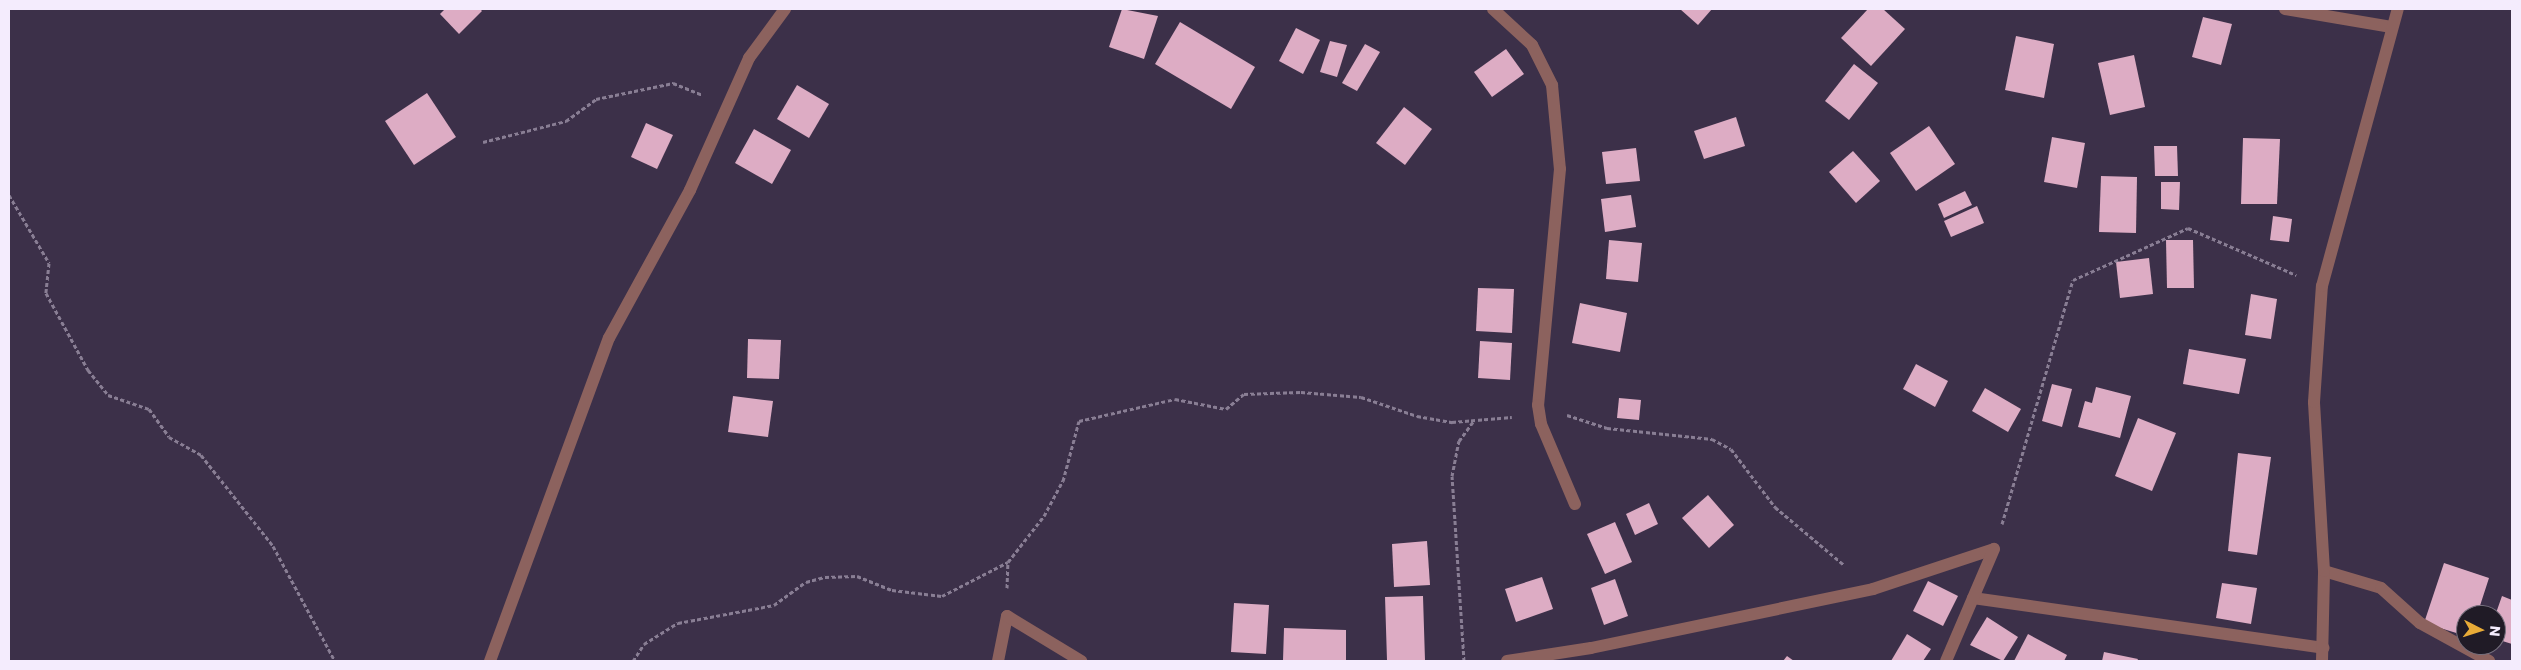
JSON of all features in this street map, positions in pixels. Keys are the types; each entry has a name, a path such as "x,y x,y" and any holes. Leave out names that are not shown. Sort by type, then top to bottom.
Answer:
{"street":[{"path":"490,661 502,639 593,374 690,190 749,58 785,9"},
{"path":"1493,9 1532,45 1552,85 1559,179 1538,405 1541,424 1575,504"},
{"path":"2285,9 2391,27"},
{"path":"2322,661 2324,571 2314,402 2322,286 2391,27 2398,9"},
{"path":"1507,661 1591,648 1873,589 1994,549"},
{"path":"1946,661 1994,549"},
{"path":"2324,571 2381,588 2420,622 2489,661"},
{"path":"1973,598 2323,648"},
{"path":"998,661 1007,616 1081,661"}],"path":[{"path":"483,142 566,120 596,99 673,83 726,106"},
{"path":"9,195 49,263 46,293 88,370 108,395 149,409 169,438 201,455 273,546 335,661"},
{"path":"1994,549 2073,280 2188,228 2322,286"},
{"path":"633,661 644,644 678,624 774,605 806,582 824,577 857,576 892,590 942,596 1008,562 1044,516 1063,481 1079,421 1175,399 1226,409 1244,394 1301,392 1361,397 1417,416 1473,421 1520,415 1538,405 1607,428 1681,433 1732,449 1775,507 1873,589"},
{"path":"1464,661 1452,476 1459,441 1473,421"},
{"path":"1007,616 1008,562"}],"building":[{"path":"445,9 480,9 482,11 459,34 440,14"},
{"path":"1122,9 1158,16 1144,59 1109,47"},
{"path":"1680,9 1712,9 1698,25"},
{"path":"1868,9 1883,9 1905,29 1871,66 1841,38"},
{"path":"2203,17 2232,24 2221,65 2192,57"},
{"path":"1180,22 1255,67 1231,109 1155,64"},
{"path":"1296,28 1320,40 1303,74 1279,61"},
{"path":"2016,36 2054,44 2044,98 2005,90"},
{"path":"1330,41 1347,45 1337,77 1320,72"},
{"path":"1365,44 1380,52 1357,91 1342,83"},
{"path":"1506,49 1524,74 1492,97 1474,72"},
{"path":"2134,55 2145,107 2110,115 2098,63"},
{"path":"1854,64 1878,83 1849,120 1825,101"},
{"path":"797,85 829,104 809,138 777,119"},
{"path":"427,93 456,137 414,165 385,121"},
{"path":"1404,107 1432,129 1405,165 1376,143"},
{"path":"1736,117 1745,146 1704,159 1694,131"},
{"path":"646,123 673,135 657,169 631,157"},
{"path":"1929,126 1955,164 1916,191 1890,153"},
{"path":"754,129 791,150 772,184 735,163"},
{"path":"2052,137 2085,143 2077,188 2044,182"},
{"path":"2243,138 2280,139 2277,204 2241,204"},
{"path":"2154,146 2177,146 2178,176 2155,176"},
{"path":"1636,148 1640,181 1606,184 1602,152"},
{"path":"1853,151 1880,181 1856,203 1829,172"},
{"path":"2101,176 2137,177 2136,233 2099,232"},
{"path":"2161,182 2180,182 2179,210 2161,209"},
{"path":"1965,191 1972,205 1944,218 1938,204"},
{"path":"1631,195 1636,227 1605,232 1601,199"},
{"path":"1977,206 1984,223 1951,237 1944,221"},
{"path":"2273,216 2292,219 2289,242 2270,240"},
{"path":"1609,240 1642,243 1638,282 1606,279"},
{"path":"2166,240 2193,240 2194,288 2167,288"},
{"path":"2149,258 2153,294 2120,298 2116,262"},
{"path":"1478,288 1514,289 1512,333 1476,331"},
{"path":"2251,294 2277,299 2271,339 2245,335"},
{"path":"1580,303 1627,313 1620,352 1572,343"},
{"path":"748,339 781,340 779,379 747,378"},
{"path":"1480,341 1512,343 1510,380 1478,378"},
{"path":"2189,349 2246,359 2239,394 2183,384"},
{"path":"1916,364 1948,381 1935,407 1903,389"},
{"path":"2052,384 2072,389 2062,427 2042,421"},
{"path":"2096,387 2131,396 2120,438 2078,427 2085,401 2092,403"},
{"path":"1985,388 2021,409 2008,432 1972,411"},
{"path":"733,396 773,401 768,437 728,432"},
{"path":"1619,398 1641,400 1639,420 1617,418"},
{"path":"2138,418 2176,433 2152,491 2115,476"},
{"path":"2238,453 2271,457 2257,555 2228,551"},
{"path":"1708,495 1734,525 1709,548 1682,518"},
{"path":"1649,503 1658,524 1635,535 1626,514"},
{"path":"1615,522 1632,562 1605,574 1587,534"},
{"path":"1427,541 1430,585 1394,587 1392,544"},
{"path":"2444,563 2489,578 2480,605 2456,605 2456,633 2424,623"},
{"path":"1542,577 1553,609 1516,622 1505,589"},
{"path":"1615,579 1628,616 1604,625 1591,588"},
{"path":"1928,581 1958,596 1943,626 1913,611"},
{"path":"2222,583 2257,588 2251,624 2216,618"},
{"path":"1423,596 1425,661 1387,661 1385,597"},
{"path":"2502,596 2512,600 2512,644 2506,642 2506,605 2499,605"},
{"path":"1234,603 1269,605 1266,654 1231,652"},
{"path":"1987,617 2018,637 2003,661 1970,645"},
{"path":"1284,628 1346,630 1346,661 1283,661"},
{"path":"1907,634 1931,649 1923,661 1891,661"},
{"path":"2028,634 2067,655 2064,661 2014,661"},
{"path":"2104,652 2138,659 2137,661 2102,661"},
{"path":"1787,656 1794,661 1783,661"}]}
